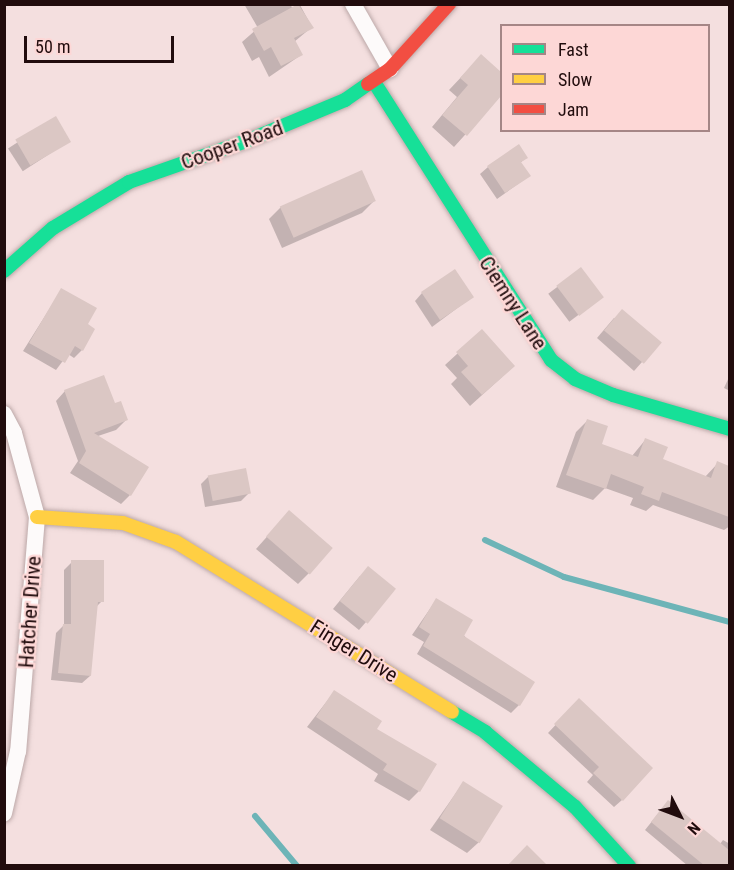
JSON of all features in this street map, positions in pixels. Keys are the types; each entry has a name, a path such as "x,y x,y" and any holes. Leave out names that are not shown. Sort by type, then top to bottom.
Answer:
{"street":[{"path":"353,4 390,69"},
{"name":"Cooper Road","path":"8,262 53,228 129,182 309,116 374,82 390,69 449,4"},
{"name":"Ciemny Lane","path":"374,82 551,360 574,379 612,395 729,429"},
{"name":"Hatcher Drive","path":"4,414 14,433 37,517 18,751 4,813"},
{"name":"Finger Drive","path":"37,517 123,522 176,542 224,569 485,732 575,807 629,866"}],"building":[{"path":"298,4 314,28 294,38 303,55 281,66 271,47 264,51 252,29"},
{"path":"481,54 500,71 500,97 467,136 442,115 468,85 460,78"},
{"path":"56,116 71,142 30,165 15,140"},
{"path":"519,144 528,158 521,162 531,176 505,193 487,166"},
{"path":"362,170 376,201 294,238 280,207"},
{"path":"581,267 604,297 579,316 556,286"},
{"path":"455,269 474,297 440,320 421,292"},
{"path":"61,288 97,308 88,324 95,329 83,351 75,346 65,363 29,343"},
{"path":"622,309 662,342 644,364 604,330"},
{"path":"482,329 515,366 482,395 461,372 468,366 456,352"},
{"path":"104,375 115,403 121,401 128,420 94,433 149,467 131,496 79,463 86,451 64,390"},
{"path":"587,419 608,426 602,444 638,457 645,438 668,447 663,459 711,478 717,461 729,466 729,517 662,492 659,501 641,494 644,487 611,474 606,489 566,475"},
{"path":"246,468 251,494 213,501 208,475"},
{"path":"289,510 333,548 310,574 266,536"},
{"path":"71,560 104,560 104,602 98,602 91,676 58,673 63,624 71,624"},
{"path":"368,566 396,589 368,624 340,601"},
{"path":"436,598 473,620 464,636 535,682 520,706 423,646 430,634 419,627"},
{"path":"334,690 382,721 377,729 437,764 420,792 383,770 387,764 316,717"},
{"path":"579,698 653,768 623,801 593,773 599,767 554,724"},
{"path":"463,781 503,806 480,843 440,818"},
{"path":"668,800 729,850 729,866 705,866 651,822"},
{"path":"527,845 548,866 507,866"}],"waterway":[{"path":"485,540 564,577 730,622"},
{"path":"255,816 297,866"}],"traffic: fast":[{"path":"374,82 551,360 575,379 613,395 730,429"},
{"path":"4,271 53,228 129,182 249,140 345,100 368,84"},
{"path":"452,712 485,732 575,807 629,866"}],"traffic: slow":[{"path":"37,517 123,523 176,542 452,712"}],"traffic: jam":[{"path":"368,84 390,69 449,4"}]}
